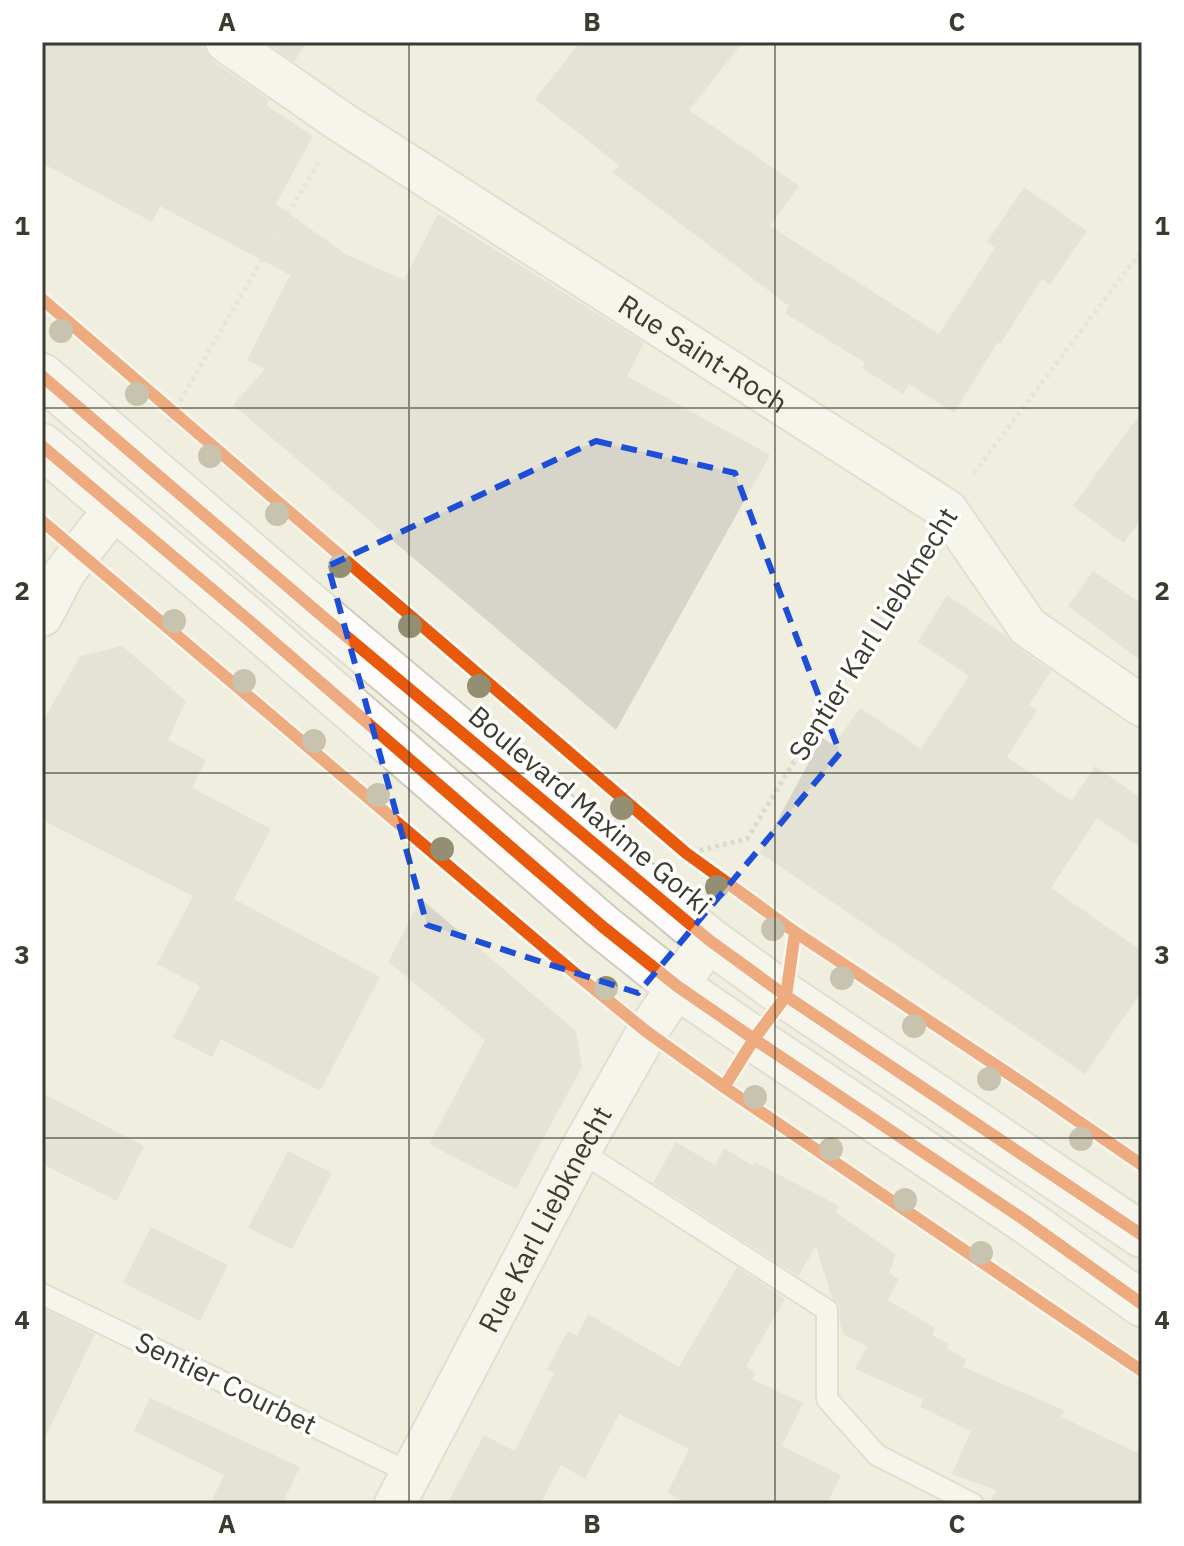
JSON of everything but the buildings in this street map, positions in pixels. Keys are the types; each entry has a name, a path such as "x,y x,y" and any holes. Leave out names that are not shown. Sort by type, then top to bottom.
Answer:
{"main road":[{"name":"Boulevard Maxime Gorki","path":"42,376 709,940 786,996 1142,1235"},
{"path":"42,446 603,927 677,986 1026,1221 1142,1304"}],"street":[{"name":"Rue Saint-Roch","path":"226,42 341,122 947,510 1028,627 1142,706"},
{"path":"42,616 65,572 115,508"},
{"name":"Rue Karl Liebknecht","path":"402,1488 580,1151 647,1032 709,940"}],"lane":[{"path":"580,1151 827,1310 827,1399 877,1455 973,1504"},
{"name":"Sentier Courbet","path":"42,1294 402,1488"}],"path":[{"path":"143,461 341,122"},
{"path":"162,401 186,422"},
{"path":"674,842 698,862"}],"highlighted area":[{"path":"596,441 735,473 840,753 638,993 427,925 328,566"}],"cycle path":[{"path":"42,299 686,853 795,932 1142,1165"},
{"path":"42,376 709,940 786,996 1142,1235"},
{"path":"42,446 603,927 677,986 1026,1221 1142,1304"},
{"path":"42,521 647,1032 1142,1371"},
{"path":"724,1087 786,996 795,932"}]}
